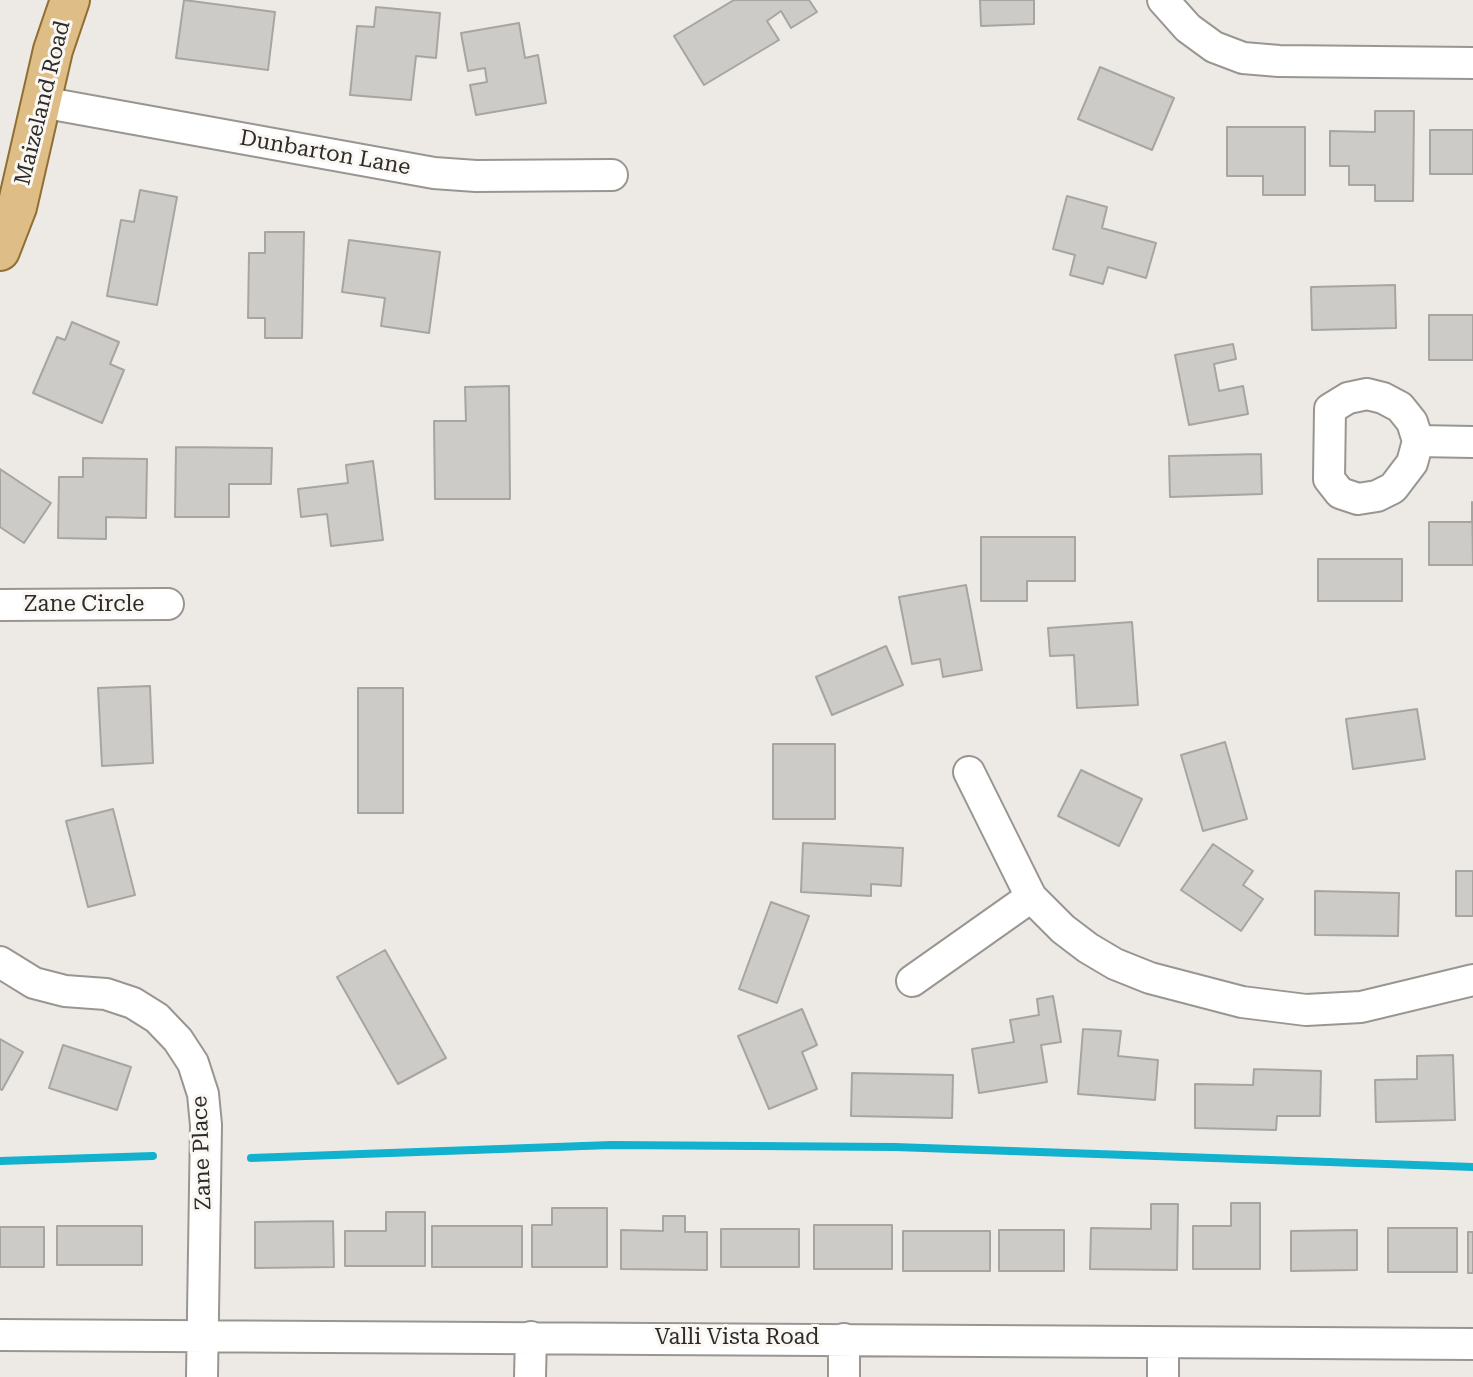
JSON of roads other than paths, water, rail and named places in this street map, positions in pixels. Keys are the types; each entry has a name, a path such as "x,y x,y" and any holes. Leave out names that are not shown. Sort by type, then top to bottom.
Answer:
{"main road":[{"name":"Maizeland Road","path":"0,251 12,179 41,102 53,50 70,0"}],"street":[{"path":"1163,0 1188,28 1205,41 1243,58 1473,63"},
{"name":"Dunbarton Lane","path":"41,102 434,173 522,177 612,175"},
{"path":"1418,441 1473,442"},
{"name":"Zane Circle","path":"0,605 168,604"},
{"path":"969,772 1031,897 1063,929 1115,964 1150,978 1242,1002 1306,1010 1361,1007 1473,980"},
{"path":"912,981 1031,897"},
{"name":"Zane Place","path":"0,962 34,983 65,991 106,994 133,1003 157,1018 178,1040 193,1063 203,1094 206,1125 202,1377"},
{"name":"Valli Vista Road","path":"0,1335 1473,1344"},
{"path":"530,1377 531,1337"},
{"path":"844,1339 844,1377"},
{"path":"1163,1343 1163,1377"}],"waterway":[{"path":"251,1158 611,1145 895,1147 1473,1167"},
{"path":"0,1161 153,1156"}]}
